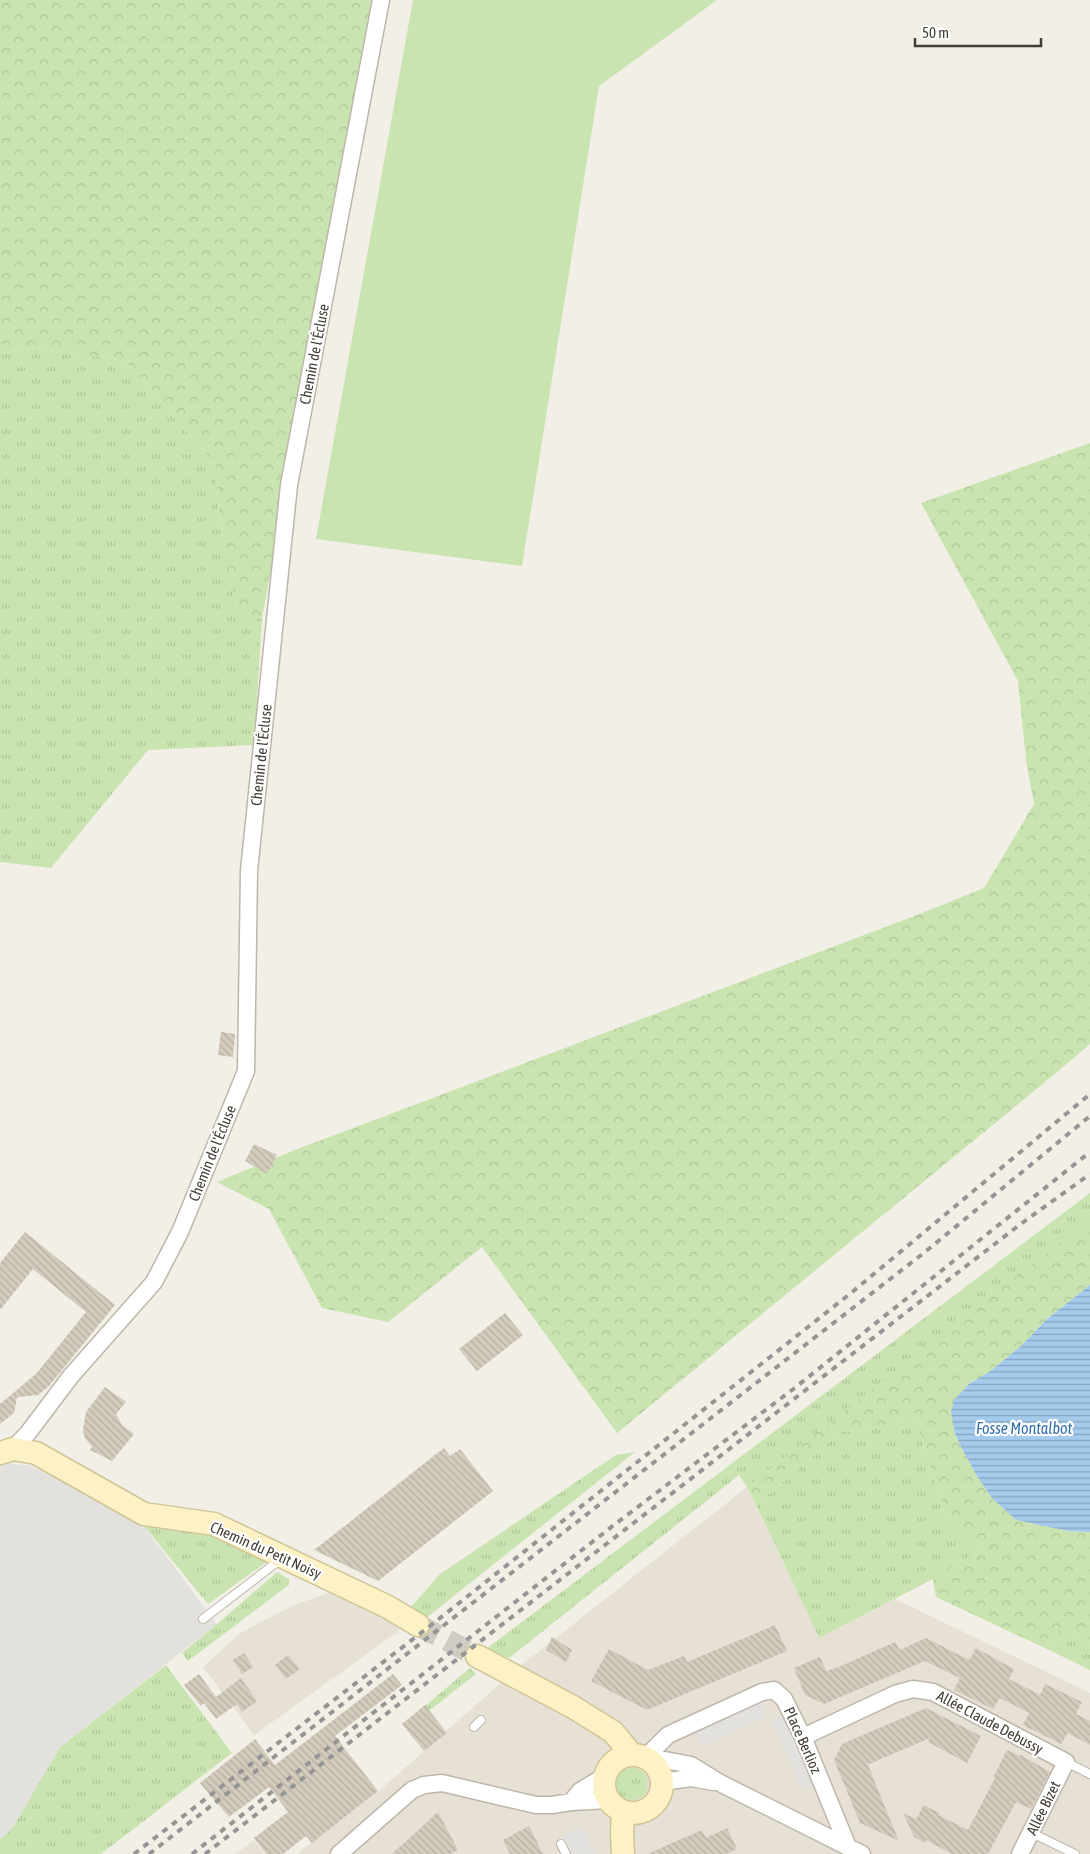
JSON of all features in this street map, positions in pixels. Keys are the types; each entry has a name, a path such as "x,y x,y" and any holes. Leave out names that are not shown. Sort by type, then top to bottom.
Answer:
{"street":[{"name":"Chemin de l'Écluse","path":"7,1451 28,1433 71,1376 154,1282 180,1232 246,1071 250,871 290,485 381,0"},
{"name":"Chemin du Petit Noisy","path":"7,1451 36,1453 144,1514 214,1524 388,1607 418,1625"},
{"path":"478,1656 573,1707 613,1732 648,1764 661,1790 654,1805 639,1813 631,1814 616,1806 604,1793 604,1776 608,1768 615,1761 623,1757 648,1764 691,1778 722,1784 855,1850"},
{"name":"Allée Claude Debussy","path":"803,1737 895,1694 913,1689 933,1692 1066,1762"},
{"name":"Place Berlioz","path":"648,1764 668,1735 762,1692 774,1690 784,1698 855,1850"},
{"name":"Allée Bizet","path":"1020,1854 1066,1762"},
{"path":"571,1802 580,1792 604,1776"},
{"path":"339,1854 412,1790 424,1785 442,1783 536,1805 552,1806 571,1802 616,1806"},
{"path":"616,1806 622,1833 623,1854"}],"lane":[{"path":"203,1619 284,1557"},
{"path":"474,1727 481,1720"},
{"path":"1066,1762 1090,1774"},
{"path":"1032,1833 1075,1854"},
{"path":"561,1844 566,1854"}],"shaded area":[{"path":"0,1462 31,1466 140,1521 217,1624 60,1747 11,1830 0,1839"},
{"path":"747,1487 819,1638 895,1599 1090,1693 1090,1854 297,1854 380,1790 514,1671"},
{"path":"332,1592 403,1628 254,1735 203,1667 240,1633 294,1605"},
{"path":"757,1697 766,1717 701,1747 692,1727"},
{"path":"787,1711 821,1783 803,1791 770,1720"},
{"path":"581,1826 595,1854 569,1854 561,1837"},
{"path":"254,1840 264,1854 235,1854"}],"green space":[{"path":"0,0 373,0 262,619 236,610 219,511 215,464 126,361 36,347 0,354"},
{"path":"413,0 717,0 599,86 522,566 316,539"},
{"path":"36,347 126,361 215,464 219,511 236,609 262,619 254,745 148,750 51,868 0,862 0,354"},
{"path":"1090,443 1090,1044 617,1433 482,1247 388,1322 322,1308 269,1209 217,1182 295,1150 984,888 1034,804 1026,760 1018,681 921,503"},
{"path":"1090,1193 1090,1223 747,1487 739,1475 509,1658 486,1649"},
{"path":"1090,1220 1090,1285 1047,1319 1021,1346 992,1370 969,1384 955,1433 977,1476 992,1498 1016,1520 1068,1531 1090,1532 1090,1642 1061,1628 1049,1650 936,1597 933,1579 980,1550 946,1518 915,1419 838,1434 756,1505 747,1487"},
{"path":"915,1419 946,1518 980,1550 933,1579 819,1638 756,1505 838,1434"},
{"path":"635,1452 426,1618 411,1607 440,1574 616,1455"},
{"path":"140,1521 209,1531 268,1561 208,1604"},
{"path":"277,1572 289,1579 289,1585 188,1661 182,1653"},
{"path":"1061,1628 1090,1642 1090,1670 1049,1650"},
{"path":"166,1665 232,1753 101,1854 0,1854 0,1839 11,1830 60,1747"},
{"path":"470,1668 476,1674 429,1711 425,1706"},
{"path":"632,1768 644,1772 648,1784 644,1796 632,1800 620,1796 616,1784 620,1772"}],"water":[{"name":"Fosse Montalbot","path":"1090,1285 1090,1532 1068,1531 1016,1520 992,1498 977,1476 955,1433 951,1412 954,1400 969,1384 992,1370 1021,1346 1047,1319"}],"building":[{"path":"221,1032 235,1034 233,1057 218,1055"},
{"path":"254,1144 277,1155 267,1174 245,1161"},
{"path":"25,1232 115,1305 49,1386 38,1395 17,1397 14,1413 0,1424 0,1404 36,1374 86,1312 33,1269 0,1310 0,1263"},
{"path":"505,1313 523,1335 477,1371 459,1349"},
{"path":"105,1387 126,1402 116,1414 122,1425 134,1434 112,1461 90,1450 92,1447 85,1438 83,1430 86,1412"},
{"path":"444,1448 450,1456 460,1449 493,1491 378,1581 314,1550"},
{"path":"775,1625 787,1651 647,1710 591,1681 609,1649 648,1670 684,1656 687,1662"},
{"path":"552,1637 572,1650 566,1662 546,1650"},
{"path":"926,1638 969,1660 976,1648 1014,1669 1009,1679 1040,1695 1045,1684 1082,1702 1076,1714 1090,1721 1090,1745 1068,1733 1061,1744 1023,1725 1029,1713 1000,1698 993,1709 954,1690 960,1678 925,1661 824,1704 805,1695 794,1668 820,1657 826,1671 895,1642 900,1650"},
{"path":"244,1653 253,1667 242,1674 233,1660"},
{"path":"288,1655 300,1669 286,1679 275,1665"},
{"path":"199,1674 216,1697 241,1678 257,1701 242,1712 237,1704 216,1719 204,1703 201,1706 184,1685"},
{"path":"393,1674 402,1685 335,1736 378,1791 312,1843 306,1836 283,1854 266,1854 254,1838 288,1812 269,1787 229,1817 200,1783 255,1739 275,1765"},
{"path":"425,1705 447,1733 424,1751 402,1724"},
{"path":"926,1708 981,1736 967,1763 928,1742 930,1738 869,1764 867,1763 899,1841 860,1823 834,1760 842,1744"},
{"path":"1007,1750 1021,1755 1050,1772 1031,1809 1016,1802 988,1854 952,1854 926,1840 925,1843 914,1837 903,1813 916,1819 924,1805 939,1813 938,1815 968,1830"},
{"path":"438,1812 458,1850 450,1854 392,1854"},
{"path":"529,1826 543,1854 510,1854 503,1840"},
{"path":"727,1828 737,1849 726,1854 647,1854 702,1830 706,1838"}],"tunnel":[{"path":"418,1625 477,1656"}],"railway":[{"path":"134,1854 430,1626 851,1293 1090,1094"},
{"path":"149,1854 925,1252 1090,1116"},
{"path":"192,1854 614,1525 792,1390 1090,1152"},
{"path":"205,1854 1018,1226 1090,1174"}]}
